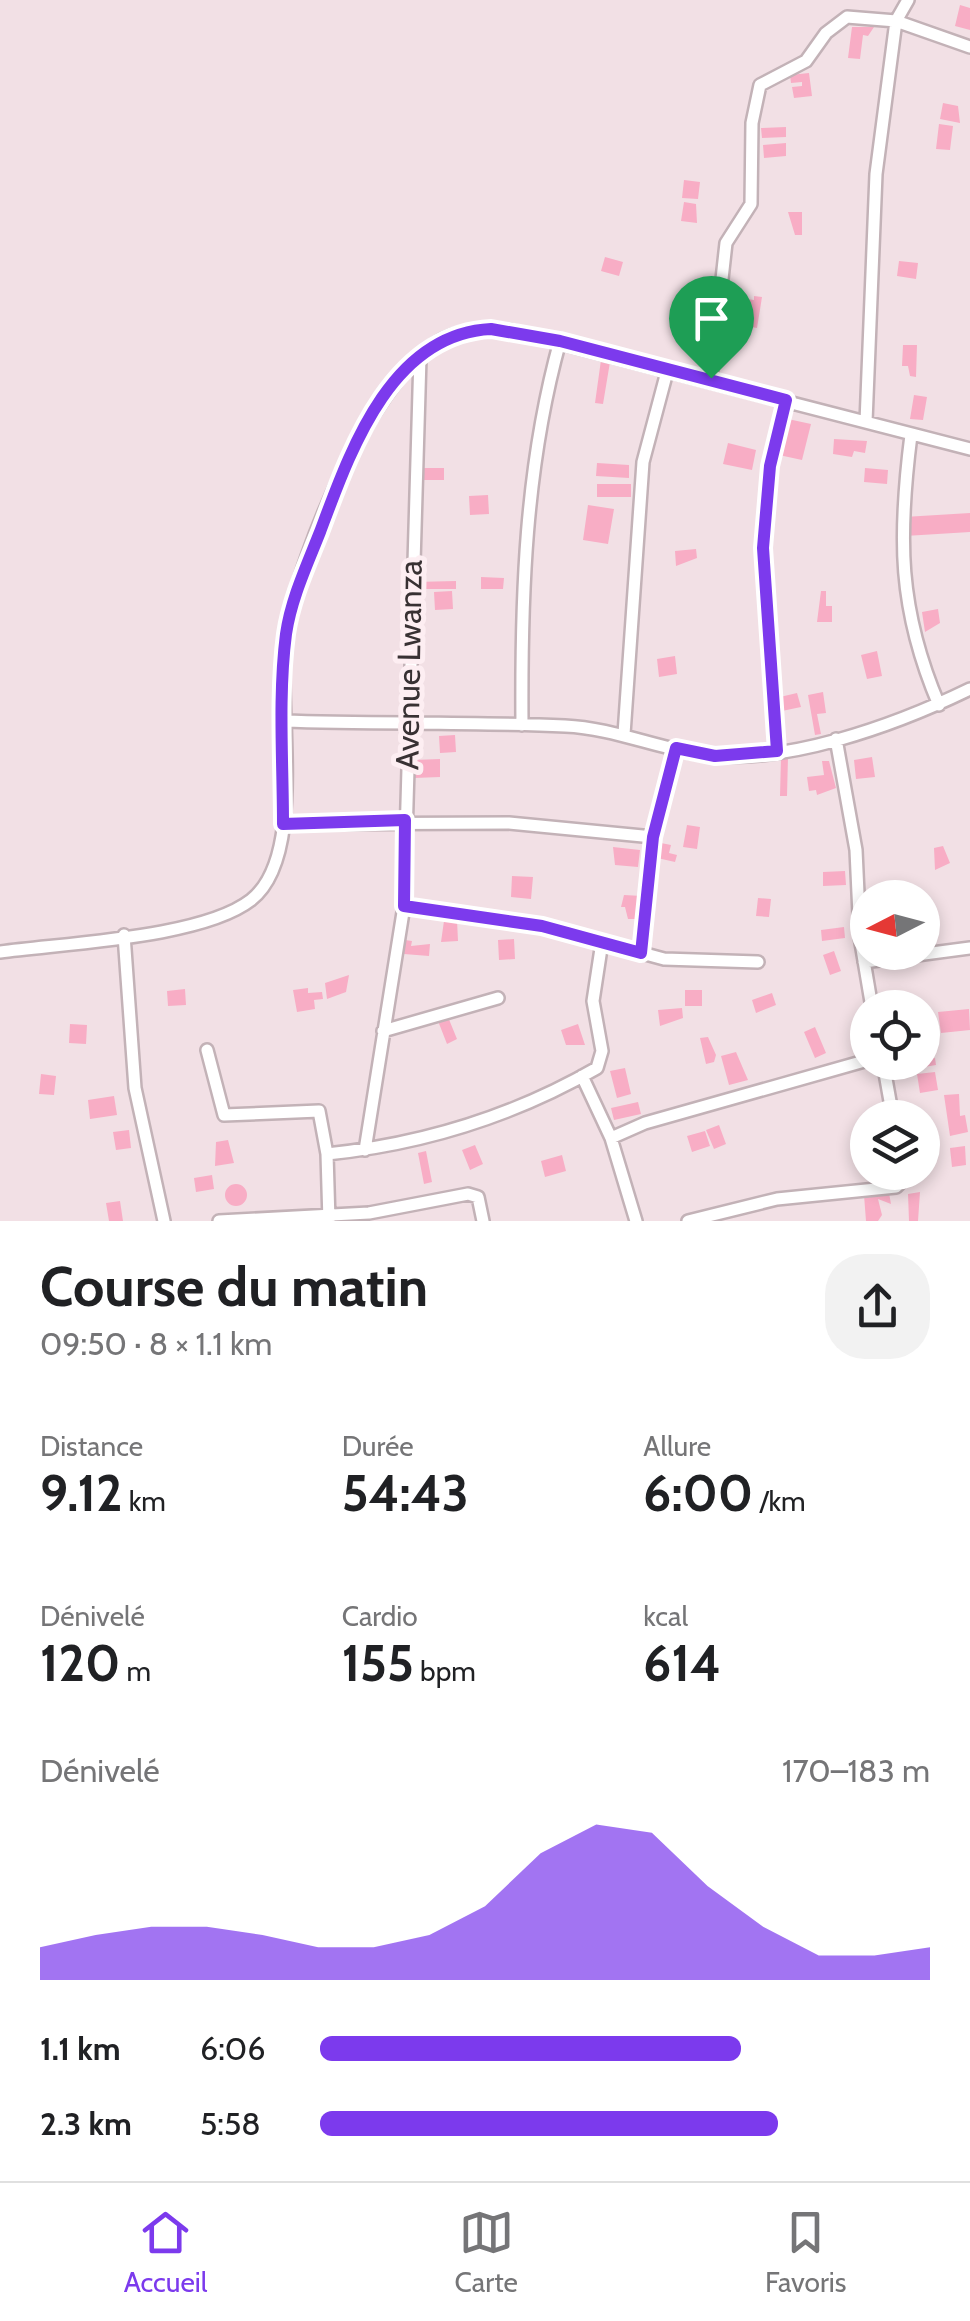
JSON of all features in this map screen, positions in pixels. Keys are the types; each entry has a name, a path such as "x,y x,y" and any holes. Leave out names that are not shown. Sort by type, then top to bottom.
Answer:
{"street":[{"path":"866,422 876,174 896,21 908,0"},
{"path":"711,378 726,244 751,204 753,112 760,85 806,61 842,19 856,16 896,21 970,47"},
{"path":"0,952 202,924 250,900 272,874 283,824 287,629 307,566 365,424 384,395 436,343 476,330 509,330 711,378 970,449"},
{"path":"522,725 528,510 546,392 560,341"},
{"name":"Avenue Lwanza","path":"364,1150 404,906 420,357"},
{"path":"624,734 642,462 668,368"},
{"path":"777,751 763,548 770,466 786,400"},
{"path":"912,435 903,501 901,571 912,634 938,706"},
{"path":"283,722 522,725 624,734 715,756 777,751 836,739 938,706 970,690"},
{"path":"836,739 858,880"},
{"path":"641,953 653,837 676,748"},
{"path":"283,824 405,820 530,824 653,837"},
{"path":"404,906 542,926 688,962 758,962"},
{"path":"124,935 135,1088 164,1221"},
{"path":"327,1154 428,1140 472,1126 597,1068 602,1058 593,1002 602,942"},
{"path":"940,952 970,948"},
{"path":"384,1031 498,998"},
{"path":"207,1050 224,1115 311,1108 320,1114 327,1154 328,1218"},
{"path":"611,1138 644,1123 850,1065"},
{"path":"582,1076 611,1138 636,1221"},
{"path":"688,1221 765,1201 868,1190"},
{"path":"219,1221 328,1218 424,1205 468,1194 478,1197 483,1221"}],"building":[{"path":"960,5 970,8 970,30 955,26"},
{"path":"852,27 874,27 868,36 863,35 860,59 848,58"},
{"path":"809,73 812,96 794,98 792,87 802,86 802,82 791,83 790,75"},
{"path":"943,103 958,106 960,123 940,119"},
{"path":"939,124 953,126 950,150 936,149"},
{"path":"786,127 786,137 762,138 761,128"},
{"path":"786,143 786,156 764,158 763,145"},
{"path":"684,180 700,182 698,199 682,198"},
{"path":"684,202 696,204 697,223 681,221"},
{"path":"788,212 802,212 802,235 795,235"},
{"path":"605,257 623,262 619,276 601,271"},
{"path":"899,261 918,263 916,279 897,276"},
{"path":"754,296 762,297 757,328 746,326 744,321 747,299 754,300"},
{"path":"903,345 917,345 916,377 910,376 908,366 902,366"},
{"path":"601,360 610,362 603,404 595,403"},
{"path":"914,395 927,397 923,420 910,419"},
{"path":"788,419 811,424 802,460 779,455"},
{"path":"834,439 867,441 865,453 854,451 852,457 833,454"},
{"path":"728,443 756,450 752,470 723,464"},
{"path":"597,463 629,465 629,478 596,476"},
{"path":"421,468 444,468 444,480 421,480"},
{"path":"865,468 888,470 887,484 864,482"},
{"path":"597,484 631,484 631,497 597,497"},
{"path":"488,495 489,514 470,515 469,496"},
{"path":"588,505 614,509 608,544 583,540"},
{"path":"970,513 970,532 905,536 904,517"},
{"path":"696,549 697,558 676,566 675,551"},
{"path":"481,577 504,578 503,589 481,589"},
{"path":"456,581 456,589 414,589 414,582"},
{"path":"452,591 453,609 435,610 434,592"},
{"path":"821,591 826,591 826,606 832,606 832,622 817,622"},
{"path":"938,609 940,623 925,632 922,612"},
{"path":"877,651 882,676 867,679 861,655"},
{"path":"675,656 677,674 659,677 657,659"},
{"path":"823,692 826,713 817,714 821,734 815,735 808,695"},
{"path":"797,693 801,707 782,711 780,697"},
{"path":"455,735 456,752 440,753 439,736"},
{"path":"781,757 788,757 787,796 780,796"},
{"path":"872,757 875,777 856,779 854,760"},
{"path":"440,759 440,777 414,778 413,760"},
{"path":"822,761 829,761 836,788 817,795 816,790 809,791 807,777 824,775"},
{"path":"687,825 700,827 697,849 683,847"},
{"path":"656,842 671,845 669,853 677,855 675,862 653,857"},
{"path":"943,846 950,863 935,870 934,848"},
{"path":"613,847 640,850 638,867 615,865"},
{"path":"845,871 846,885 823,886 823,872"},
{"path":"512,876 533,877 531,899 511,897"},
{"path":"624,895 642,896 638,919 628,919 625,907 621,907"},
{"path":"758,898 771,899 769,917 756,916"},
{"path":"457,920 458,941 441,942 444,921"},
{"path":"844,927 845,938 822,941 821,930"},
{"path":"514,939 515,959 499,960 498,940"},
{"path":"405,940 412,941 411,946 430,944 429,956 404,954"},
{"path":"834,951 841,971 830,975 823,955"},
{"path":"349,975 346,992 327,999 325,983"},
{"path":"308,988 308,993 322,992 323,999 314,1000 315,1009 297,1012 293,990"},
{"path":"185,989 186,1005 168,1006 167,991"},
{"path":"685,990 702,990 702,1006 685,1006"},
{"path":"772,993 776,1005 756,1013 752,1000"},
{"path":"682,1008 683,1018 660,1026 658,1010"},
{"path":"969,1009 970,1030 941,1033 940,1012"},
{"path":"448,1017 457,1039 447,1044 438,1021"},
{"path":"70,1024 87,1025 86,1044 69,1043"},
{"path":"578,1024 585,1045 566,1045 561,1030"},
{"path":"815,1027 826,1053 815,1058 804,1032"},
{"path":"708,1037 716,1055 714,1062 706,1064 700,1038"},
{"path":"736,1052 748,1080 729,1085 721,1056"},
{"path":"625,1068 631,1094 617,1098 610,1071"},
{"path":"41,1074 56,1076 54,1095 39,1094"},
{"path":"918,1080 936,1080 938,1090 920,1093"},
{"path":"959,1094 960,1116 965,1115 968,1132 950,1136 944,1095"},
{"path":"114,1096 117,1115 90,1119 88,1100"},
{"path":"638,1102 641,1114 614,1120 611,1108"},
{"path":"719,1125 726,1144 714,1149 706,1130"},
{"path":"129,1130 131,1148 116,1150 113,1132"},
{"path":"705,1131 710,1146 692,1152 687,1136"},
{"path":"228,1140 234,1163 215,1166 216,1142"},
{"path":"475,1145 483,1164 470,1170 462,1150"},
{"path":"965,1146 966,1165 952,1167 950,1148"},
{"path":"426,1151 432,1182 424,1184 418,1153"},
{"path":"562,1155 566,1171 545,1177 541,1161"},
{"path":"212,1175 214,1189 196,1192 194,1178"},
{"path":"232,1184 240,1184 247,1195 240,1206 232,1206 225,1199 225,1191"},
{"path":"920,1192 918,1221 909,1221 908,1194"},
{"path":"889,1193 891,1204 878,1199 882,1215 878,1221 866,1221 864,1195"},
{"path":"120,1201 123,1221 109,1221 106,1203"}],"route":[{"path":"491,329 711,378 786,400 770,466 763,548 777,751 715,756 676,748 653,837 641,953 542,926 404,906 405,820 283,824 284,653 294,599 365,424 401,375 436,343 462,332 491,329"}]}
